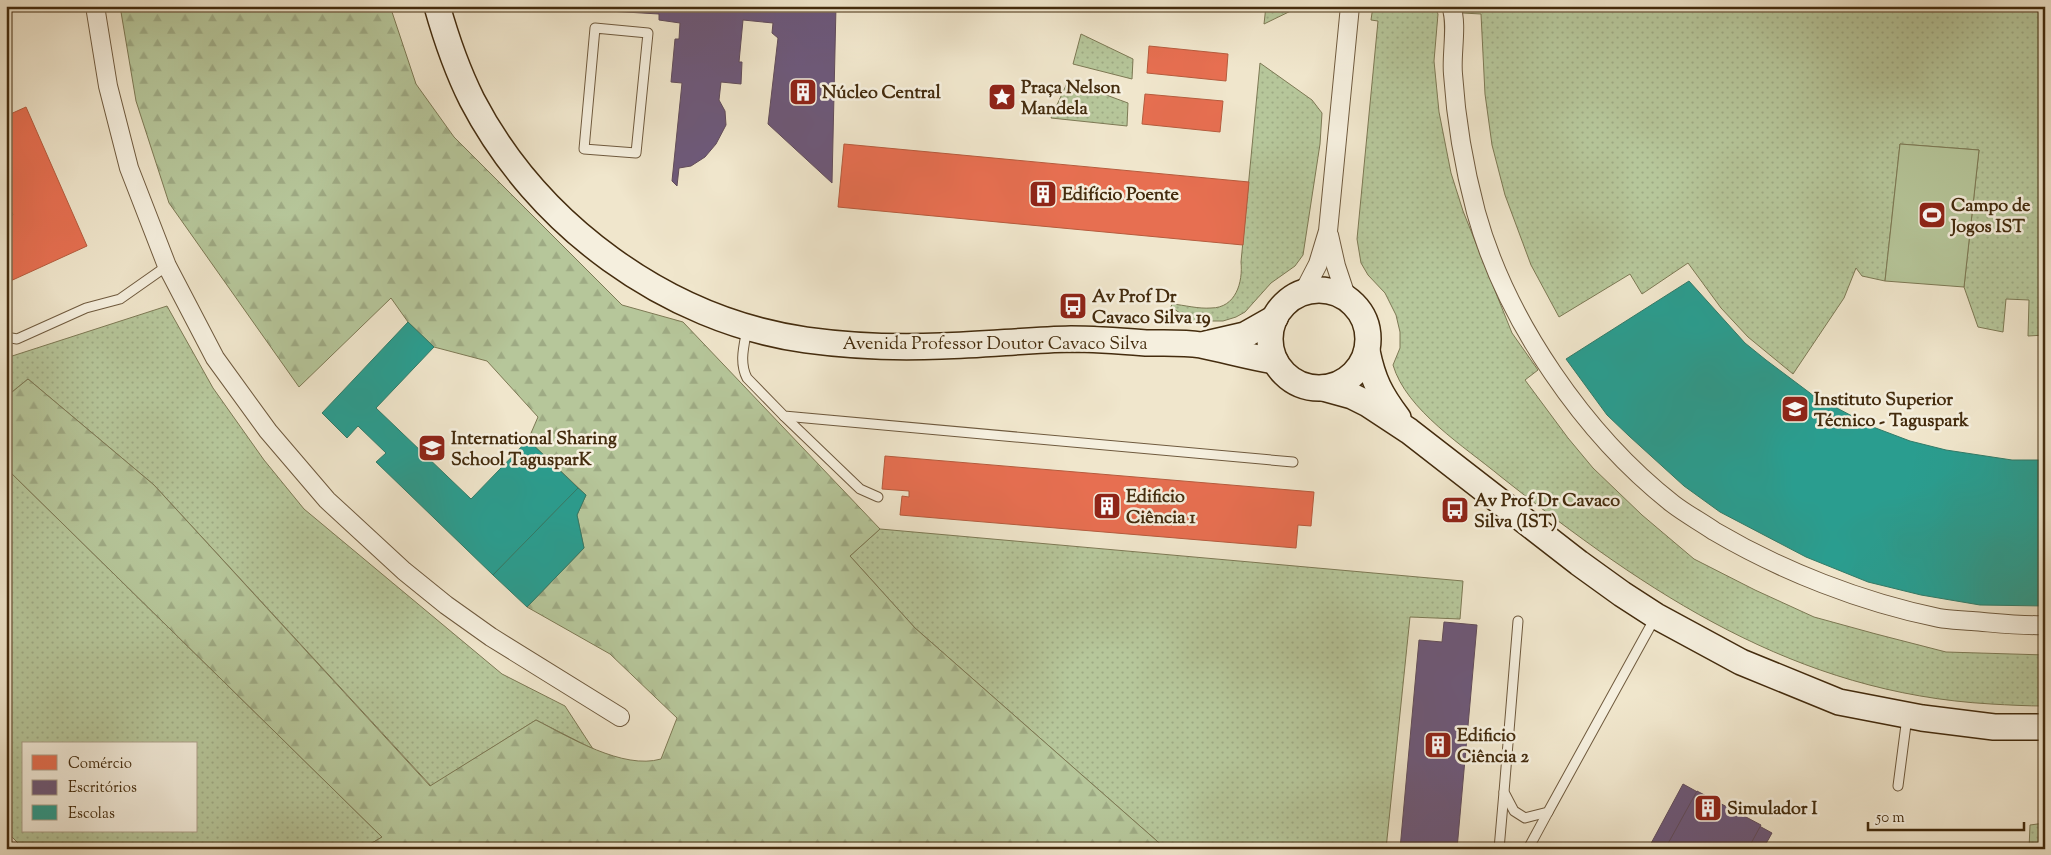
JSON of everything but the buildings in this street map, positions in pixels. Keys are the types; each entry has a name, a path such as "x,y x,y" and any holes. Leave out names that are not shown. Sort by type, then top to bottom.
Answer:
{"main road":[{"name":"Avenida Professor Doutor Cavaco Silva","path":"437,6 448,45 472,100 504,152 538,196 614,262 660,291 700,310 748,327 804,340 864,346 941,346 1073,339 1200,345 1274,361"},
{"path":"1409,432 1384,398 1372,376 1367,351 1368,336 1365,322 1358,309 1347,299 1333,292 1303,293 1292,299 1275,318 1270,339 1274,361 1283,373 1294,382 1308,388 1322,388 1352,396 1368,404 1409,432 1579,563 1656,616 1741,662 1839,702 1908,715 1994,726 2045,727"},
{"name":"Avenida Professor Doutor Cavaco Silva","path":"1200,345 1245,335 1275,318"},
{"path":"1322,388 1350,377 1360,365 1367,351"}],"street":[{"path":"95,6 108,86 129,168 167,266 215,358 268,431 327,500 404,571 446,605 491,637 620,717"},
{"path":"1303,293 1318,264 1328,232 1350,6"},
{"path":"1451,6 1454,102 1476,211 1488,251 1511,301 1531,338 1560,382 1591,422 1638,474 1675,506 1739,546 1817,581 1859,596 1940,618 2023,626 2045,625"},
{"path":"1328,232 1336,266 1347,299"}],"lane":[{"path":"595,28 636,28 648,33 636,153 584,148 595,28"},
{"path":"6,337 16,338 86,308 120,299 167,266"},
{"path":"748,327 742,362 747,378 860,489 878,497"},
{"path":"784,416 1293,462"},
{"path":"1528,849 1656,616"},
{"path":"1499,849 1518,621"},
{"path":"1898,786 1908,715"},
{"path":"1504,792 1514,811 1525,818 1548,812"}],"green space":[{"path":"120,6 390,6 416,84 454,137 622,305 683,322 880,529 850,556 915,628 1166,849 362,849 382,837 6,468 6,397 28,379 154,485 430,786 536,720 580,743 613,756 646,761 661,759 677,718 610,654 527,607 584,548 577,515 586,495 528,440 538,417 487,361 434,347 408,322 391,298 299,387 169,203 136,101"},
{"path":"1266,6 1301,6 1264,24"},
{"path":"1373,6 1434,6 1438,14 1434,61 1439,112 1451,173 1463,211 1512,333 1538,370 1525,380 1593,468 1642,515 1694,559 1814,617 1946,652 2045,655 2045,706 1991,704 1920,696 1853,680 1789,658 1728,630 1669,597 1612,560 1454,440 1423,412 1400,382 1393,365 1400,348 1400,332 1396,315 1385,293 1368,275 1361,263 1357,239 1378,21 1371,20"},
{"path":"1463,6 2045,6 2045,335 2028,336 2029,300 2006,299 2003,332 1978,327 1964,287 1979,150 1900,144 1885,281 1862,276 1856,268 1844,298 1793,374 1748,337 1721,308 1688,263 1642,294 1630,274 1559,317 1531,265 1505,195 1492,145 1485,94 1481,14 1463,13"},
{"path":"1081,34 1133,59 1132,79 1073,64"},
{"path":"1260,63 1312,100 1322,113 1320,144 1303,255 1295,266 1271,283 1245,312 1223,321 1192,321 1171,307 1172,304 1201,308 1220,307 1232,299 1241,278"},
{"path":"1068,81 1128,103 1127,126 1051,118"},
{"name":"Campo de Jogos IST","path":"1900,144 1979,150 1964,287 1885,281"},
{"path":"167,306 213,388 264,460 304,509 502,674 565,706 593,749 536,720 431,786 154,485 28,379 6,397 6,358"},
{"path":"6,468 382,837 362,849 24,849 6,831"},
{"path":"880,529 1463,581 1460,619 1410,617 1386,849 1166,849 915,628 850,556"},
{"path":"2045,823 2045,849 2029,849 2030,825"}],"place":[{"name":"Núcleo Central","path":"803,92"},
{"name":"Praça Nelson Mandela","path":"1002,97"},
{"name":"Edifício Poente","path":"1043,194"},
{"name":"Campo de Jogos IST","path":"1932,215"},
{"name":"Av Prof Dr Cavaco Silva 19","path":"1073,306"},
{"name":"Instituto Superior Técnico - Taguspark","path":"1795,409"},
{"name":"International Sharing School TagusparK","path":"432,448"},
{"name":"Edificio Ciência 1","path":"1107,506"},
{"name":"Av Prof Dr Cavaco Silva (IST)","path":"1455,510"},
{"name":"Edificio Ciência 2","path":"1438,745"},
{"name":"Simulador I","path":"1708,808"}]}
